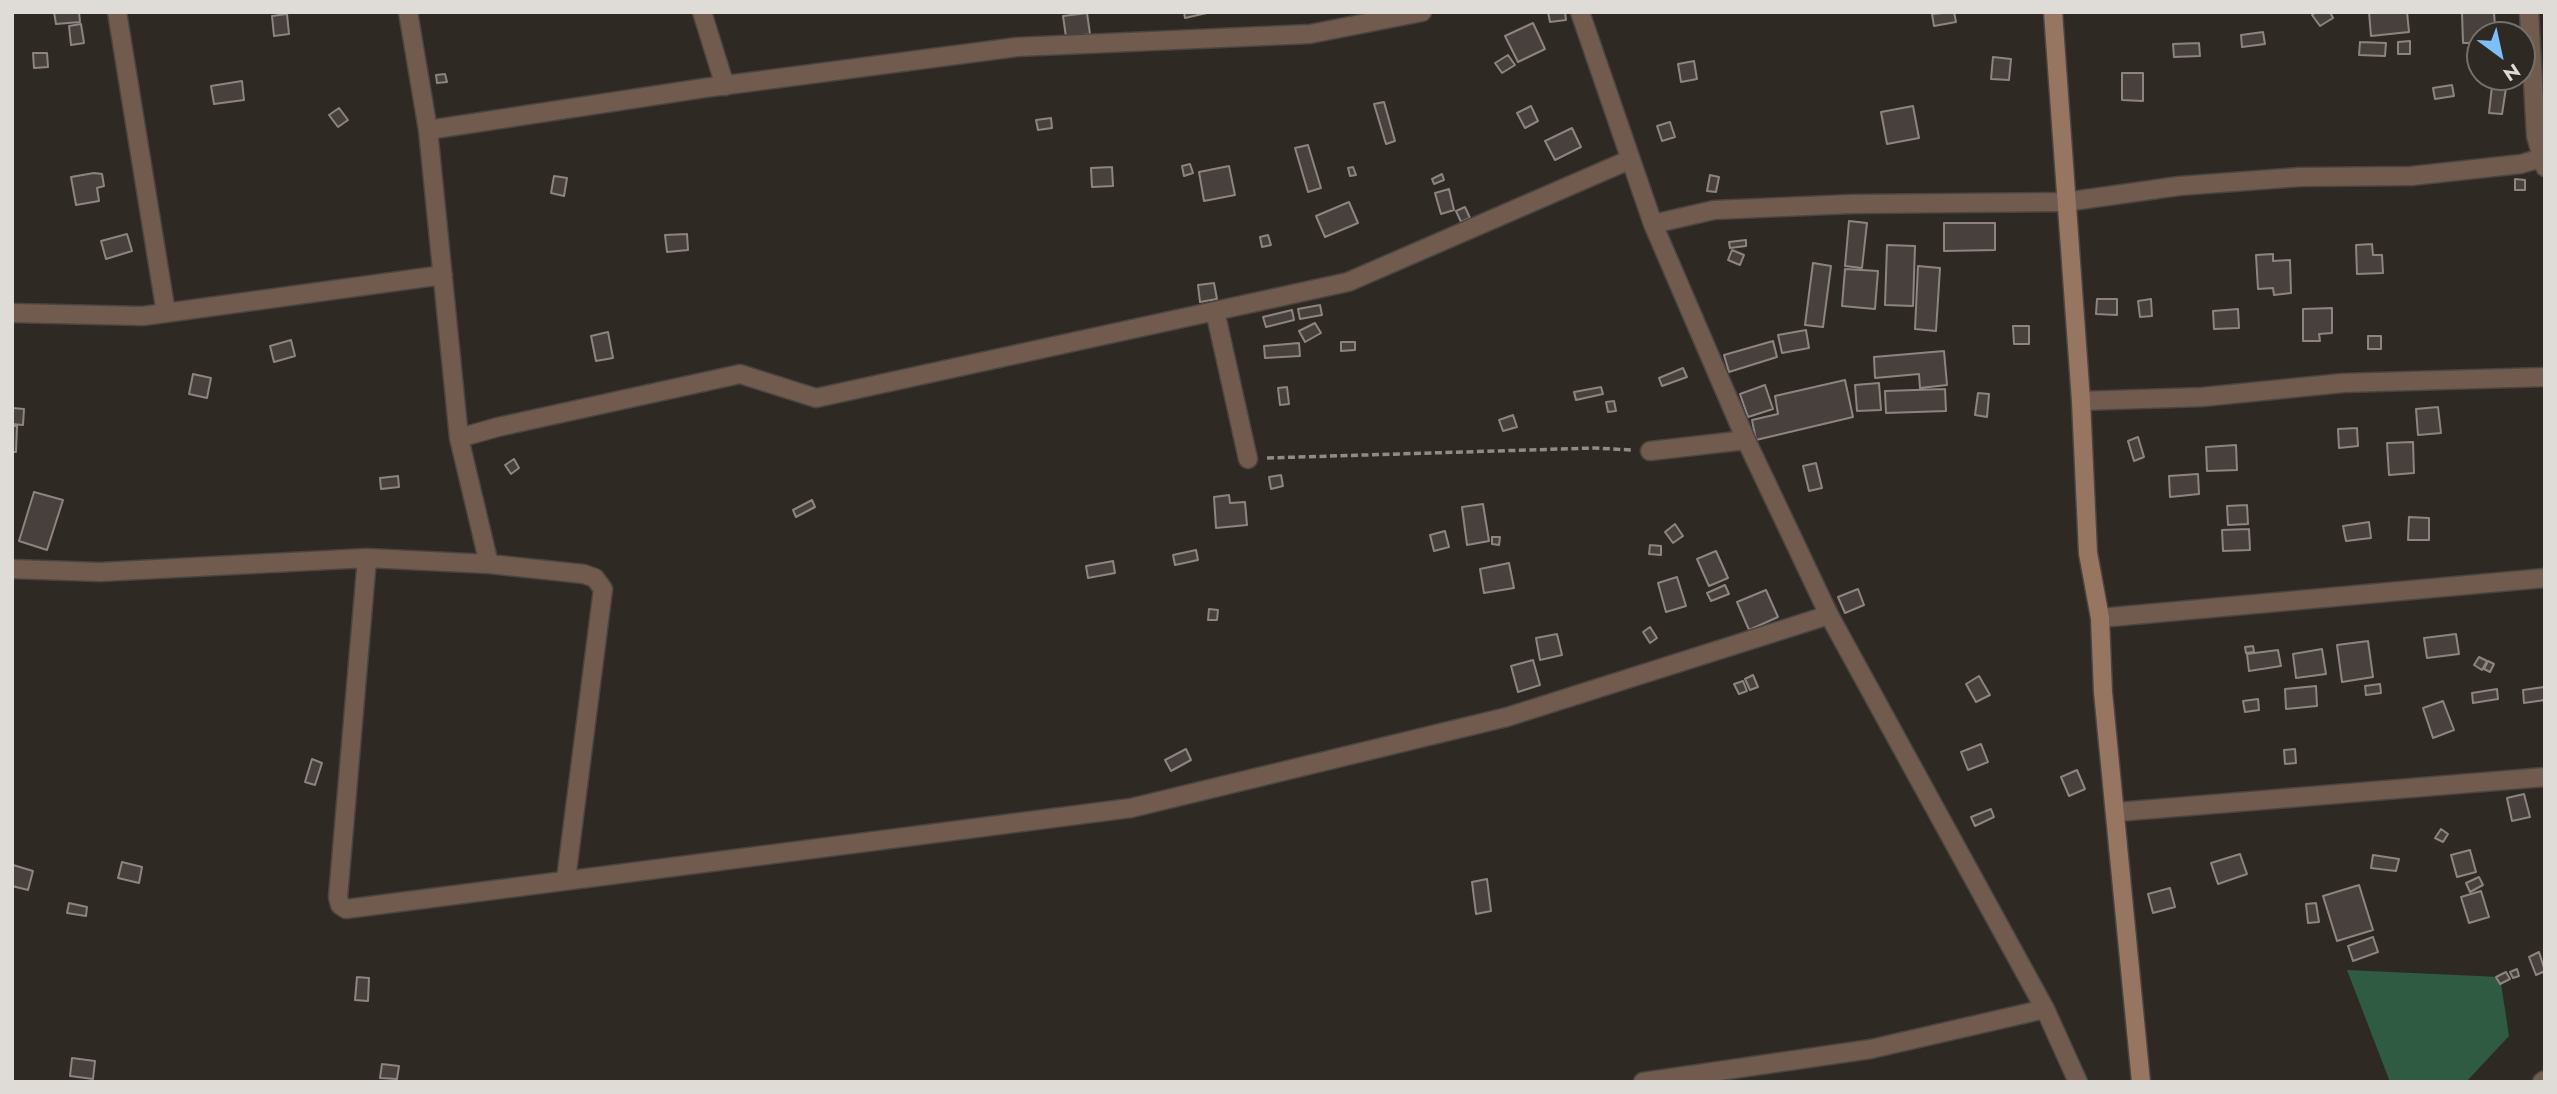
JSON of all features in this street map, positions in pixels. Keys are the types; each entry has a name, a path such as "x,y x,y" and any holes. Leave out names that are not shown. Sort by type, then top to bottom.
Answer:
{"street":[{"path":"117,12 166,313"},
{"path":"408,12 428,130 459,439 489,564"},
{"path":"702,12 725,86"},
{"path":"428,130 725,86 1017,47 1310,34 1422,12"},
{"path":"2053,12 2081,401 2088,553 2100,618 2103,692 2117,812 2141,1082"},
{"path":"1585,13 1629,160 1653,224 1746,440 1829,615 2045,1009 2078,1082"},
{"path":"1653,224 1714,210 1852,204 2065,202 2179,186 2300,177 2411,176 2543,162 2536,136 2534,15"},
{"path":"459,439 498,427 740,374 816,398 1348,282 1629,160"},
{"path":"12,313 143,316 443,275"},
{"path":"1214,311 1248,459"},
{"path":"2081,401 2202,397 2343,383 2545,377"},
{"path":"1650,451 1746,440"},
{"path":"366,558 339,883 340,905 345,909 1131,808 1507,717 1829,615"},
{"path":"12,569 100,572 366,558 489,564 584,574 595,578 603,589 566,879"},
{"path":"2100,618 2545,578"},
{"path":"2117,812 2545,777"},
{"path":"1643,1082 1871,1049 2045,1009"}],"path":[{"path":"1248,459 1594,448 1650,451"}],"green space":[{"path":"2347,970 2500,977 2509,1036 2466,1082 2390,1082"}],"building":[{"path":"54,12 79,12 80,22 56,24"},
{"path":"1184,12 1211,12 1185,18"},
{"path":"1548,12 1565,12 1566,20 1550,22"},
{"path":"1954,12 1956,22 1934,26 1932,14"},
{"path":"2316,12 2330,12 2333,18 2320,26 2312,15"},
{"path":"2369,12 2407,12 2409,32 2371,36"},
{"path":"2462,12 2494,12 2495,21 2466,21 2466,43 2463,43"},
{"path":"1087,13 1090,34 1066,37 1063,16"},
{"path":"287,14 289,34 274,36 272,16"},
{"path":"1533,23 1545,49 1518,62 1505,36"},
{"path":"81,24 84,43 71,45 69,26"},
{"path":"2263,32 2265,44 2242,47 2241,35"},
{"path":"2410,41 2410,54 2398,54 2398,42"},
{"path":"2360,42 2386,43 2385,56 2359,55"},
{"path":"2199,43 2200,56 2174,57 2173,44"},
{"path":"33,53 47,53 48,67 34,68"},
{"path":"1508,55 1515,65 1502,73 1495,63"},
{"path":"1993,57 2011,59 2009,80 1991,79"},
{"path":"1694,61 1697,79 1681,82 1678,64"},
{"path":"2122,73 2143,73 2143,101 2122,100"},
{"path":"445,74 447,82 437,83 436,75"},
{"path":"242,81 244,100 214,104 211,86"},
{"path":"2452,85 2454,96 2435,99 2433,88"},
{"path":"2491,91 2506,91 2502,114 2489,113"},
{"path":"1384,102 1395,141 1386,144 1374,104"},
{"path":"1531,106 1538,121 1525,128 1517,113"},
{"path":"1913,106 1919,138 1887,144 1881,112"},
{"path":"339,108 348,120 338,127 329,115"},
{"path":"1051,118 1052,128 1038,130 1036,120"},
{"path":"1670,122 1675,137 1662,141 1657,126"},
{"path":"1572,128 1581,147 1555,160 1545,141"},
{"path":"1308,145 1321,188 1308,192 1295,148"},
{"path":"1190,164 1193,173 1184,176 1182,166"},
{"path":"1229,166 1235,195 1204,201 1199,172"},
{"path":"1112,167 1113,186 1092,187 1091,168"},
{"path":"1353,167 1356,175 1350,176 1348,168"},
{"path":"102,174 104,186 97,188 99,201 76,205 71,177"},
{"path":"1442,174 1444,180 1434,184 1432,179"},
{"path":"1710,175 1719,177 1716,192 1707,191"},
{"path":"554,176 567,178 564,196 551,193"},
{"path":"2515,179 2525,180 2525,190 2515,190"},
{"path":"1449,189 1454,210 1441,214 1435,193"},
{"path":"1349,202 1358,223 1325,237 1316,216"},
{"path":"1465,207 1470,218 1461,222 1456,211"},
{"path":"1849,221 1867,223 1862,268 1845,266"},
{"path":"1944,223 1995,223 1995,250 1944,251"},
{"path":"127,234 132,251 106,259 101,241"},
{"path":"687,234 688,250 667,252 665,235"},
{"path":"1268,235 1271,245 1262,247 1260,237"},
{"path":"1746,240 1746,246 1730,248 1729,242"},
{"path":"2372,244 2373,255 2382,255 2383,273 2357,274 2356,245"},
{"path":"1887,245 1915,246 1913,306 1885,305"},
{"path":"1732,250 1744,255 1740,265 1728,260"},
{"path":"2273,254 2273,261 2290,260 2291,293 2274,295 2273,288 2258,289 2256,255"},
{"path":"1813,263 1831,266 1823,327 1805,325"},
{"path":"1918,266 1940,268 1936,331 1915,329"},
{"path":"1845,269 1878,271 1875,309 1842,306"},
{"path":"1214,283 1217,299 1200,302 1198,285"},
{"path":"2097,299 2117,299 2117,315 2096,314"},
{"path":"2151,299 2152,316 2140,317 2138,301"},
{"path":"1320,305 1322,315 1300,319 1298,309"},
{"path":"2332,308 2332,333 2319,334 2320,341 2303,341 2303,309"},
{"path":"2238,309 2239,328 2214,329 2213,311"},
{"path":"1292,310 1294,320 1266,327 1263,317"},
{"path":"1315,323 1321,333 1305,342 1299,331"},
{"path":"2013,326 2029,326 2029,344 2014,344"},
{"path":"1806,330 1809,348 1782,353 1778,335"},
{"path":"608,332 613,358 596,361 591,336"},
{"path":"2368,336 2381,336 2381,349 2368,349"},
{"path":"291,340 295,356 274,362 270,346"},
{"path":"1773,341 1777,357 1729,372 1724,355"},
{"path":"1341,342 1355,342 1355,350 1341,351"},
{"path":"1299,343 1300,356 1265,358 1264,346"},
{"path":"1944,351 1947,385 1920,388 1919,374 1875,378 1874,357"},
{"path":"1683,368 1687,377 1662,386 1659,378"},
{"path":"193,374 211,378 207,398 189,394"},
{"path":"1845,380 1853,417 1756,440 1752,420 1778,414 1775,396"},
{"path":"1879,383 1881,410 1857,411 1855,385"},
{"path":"1765,385 1773,409 1748,417 1740,394"},
{"path":"1287,387 1289,404 1280,405 1278,388"},
{"path":"1601,387 1603,394 1576,400 1574,392"},
{"path":"1945,389 1946,411 1886,413 1885,391"},
{"path":"1978,393 1989,394 1987,417 1975,415"},
{"path":"1614,401 1616,411 1608,412 1606,402"},
{"path":"2438,407 2441,433 2418,435 2416,409"},
{"path":"12,408 24,409 23,425 12,424"},
{"path":"1513,415 1517,427 1503,431 1499,420"},
{"path":"12,426 17,426 16,452 12,452"},
{"path":"2357,428 2358,446 2339,448 2338,429"},
{"path":"2138,437 2144,457 2134,461 2128,441"},
{"path":"2413,442 2414,473 2389,475 2387,443"},
{"path":"2236,445 2237,470 2207,471 2206,447"},
{"path":"514,459 519,468 511,474 505,465"},
{"path":"1816,463 1822,488 1809,491 1803,466"},
{"path":"2198,474 2199,494 2170,497 2169,476"},
{"path":"1281,475 1283,486 1271,489 1269,477"},
{"path":"398,476 399,487 381,489 380,478"},
{"path":"34,492 63,500 47,550 19,541"},
{"path":"1229,495 1230,503 1245,502 1247,525 1216,528 1214,497"},
{"path":"812,500 815,507 796,517 793,510"},
{"path":"1483,504 1489,541 1467,545 1462,507"},
{"path":"2247,505 2248,524 2228,525 2227,506"},
{"path":"2409,517 2429,518 2429,540 2408,540"},
{"path":"2369,522 2371,538 2346,541 2343,526"},
{"path":"1675,524 1683,536 1673,543 1665,532"},
{"path":"2249,529 2250,550 2223,551 2222,530"},
{"path":"1445,531 1449,547 1434,551 1430,535"},
{"path":"1492,537 1500,537 1499,545 1492,544"},
{"path":"1650,545 1661,546 1661,555 1649,554"},
{"path":"1196,550 1198,560 1175,565 1173,555"},
{"path":"1716,551 1728,578 1709,586 1697,559"},
{"path":"1113,561 1115,573 1088,578 1086,566"},
{"path":"1509,563 1514,588 1484,593 1480,569"},
{"path":"1677,577 1686,606 1666,612 1658,583"},
{"path":"1725,585 1729,594 1711,601 1707,593"},
{"path":"1858,589 1864,605 1845,613 1838,597"},
{"path":"1766,590 1778,617 1749,630 1737,602"},
{"path":"1209,609 1218,610 1217,620 1208,620"},
{"path":"1650,627 1657,638 1650,643 1643,632"},
{"path":"1557,634 1562,655 1540,660 1536,638"},
{"path":"2456,634 2459,654 2427,658 2424,638"},
{"path":"2368,641 2373,677 2342,682 2337,645"},
{"path":"2253,646 2254,652 2246,653 2245,647"},
{"path":"2322,649 2326,674 2296,678 2293,654"},
{"path":"2278,650 2281,666 2249,671 2247,654"},
{"path":"2479,657 2487,661 2482,670 2474,665"},
{"path":"1533,660 1540,685 1518,692 1511,666"},
{"path":"2488,661 2494,664 2490,672 2484,669"},
{"path":"1753,675 1758,687 1750,690 1745,679"},
{"path":"1979,676 1990,695 1976,702 1966,684"},
{"path":"1743,681 1747,691 1739,694 1734,684"},
{"path":"2380,684 2381,693 2366,695 2365,686"},
{"path":"2316,686 2317,706 2286,709 2285,689"},
{"path":"2544,687 2545,700 2524,703 2523,690"},
{"path":"2497,689 2498,699 2473,703 2472,693"},
{"path":"2258,699 2259,710 2245,712 2243,701"},
{"path":"2443,701 2454,730 2433,738 2423,708"},
{"path":"1981,744 1988,762 1968,770 1961,752"},
{"path":"1186,749 1191,760 1171,771 1165,760"},
{"path":"2295,749 2296,763 2285,764 2284,750"},
{"path":"312,759 322,763 315,785 305,782"},
{"path":"2077,770 2085,789 2069,796 2061,777"},
{"path":"2524,794 2530,817 2512,821 2507,798"},
{"path":"1991,809 1994,817 1975,826 1971,817"},
{"path":"2441,829 2448,834 2443,842 2435,838"},
{"path":"2470,850 2476,872 2457,877 2451,855"},
{"path":"2240,854 2247,874 2218,884 2211,863"},
{"path":"2373,855 2399,859 2396,871 2371,868"},
{"path":"122,862 142,867 139,883 118,878"},
{"path":"13,865 33,871 28,890 12,886"},
{"path":"2479,877 2483,885 2470,892 2466,883"},
{"path":"1487,879 1491,911 1476,914 1472,882"},
{"path":"2359,885 2373,930 2337,941 2323,896"},
{"path":"2170,888 2175,907 2153,913 2148,894"},
{"path":"2481,891 2489,917 2469,923 2461,897"},
{"path":"69,903 87,907 86,916 67,913"},
{"path":"2316,903 2319,922 2308,923 2306,904"},
{"path":"2373,937 2378,952 2353,961 2348,946"},
{"path":"2539,952 2545,971 2536,975 2529,957"},
{"path":"2517,969 2519,976 2513,978 2510,972"},
{"path":"2506,972 2510,979 2500,984 2496,977"},
{"path":"357,977 369,978 368,1001 355,1000"},
{"path":"72,1058 95,1061 93,1079 70,1076"},
{"path":"382,1064 399,1066 397,1079 380,1078"}]}
